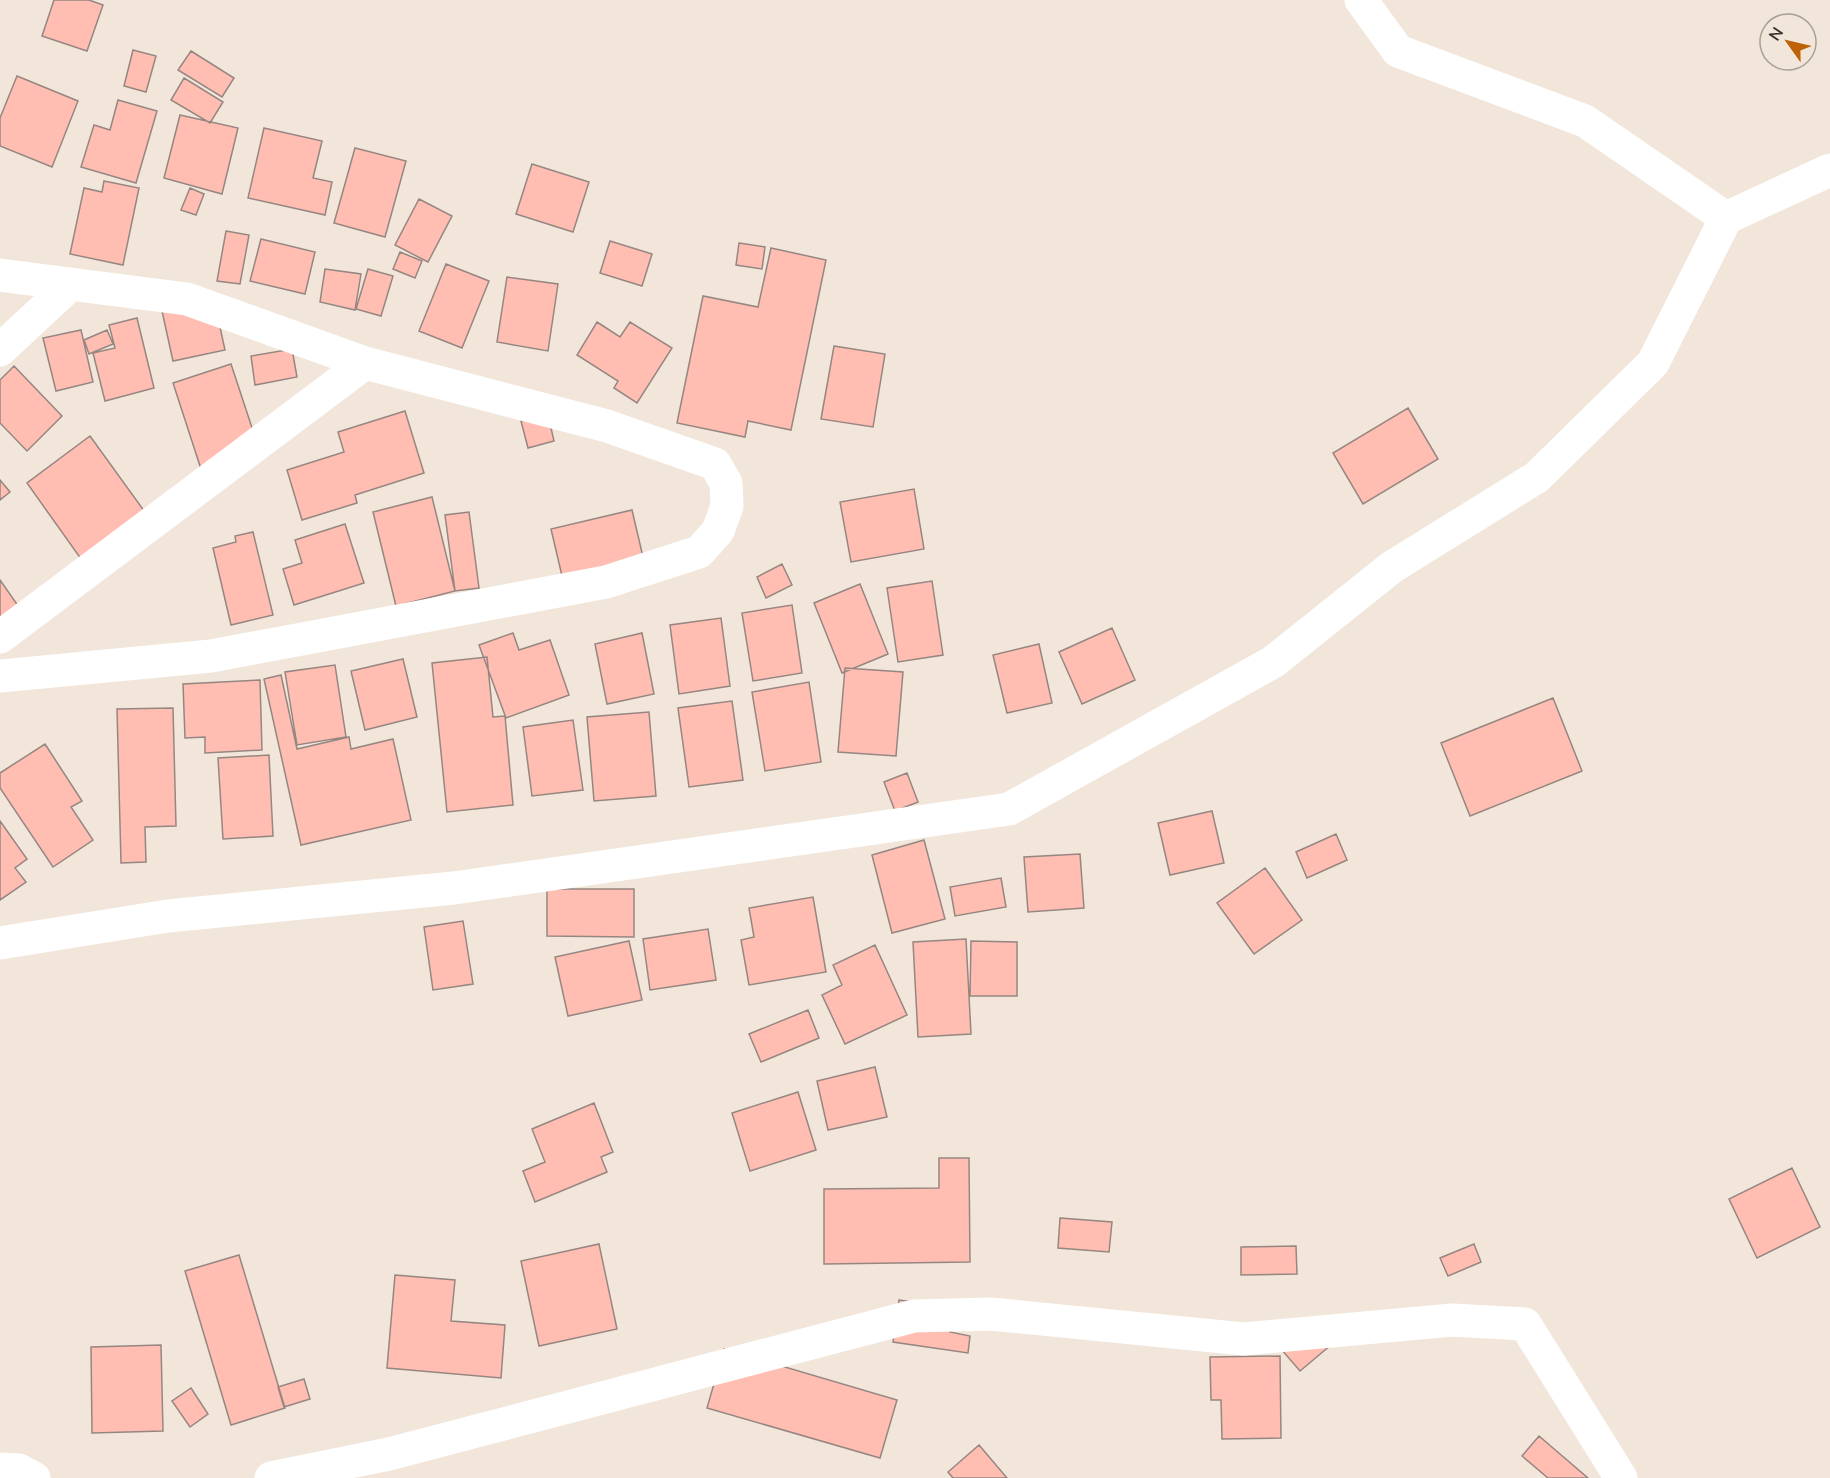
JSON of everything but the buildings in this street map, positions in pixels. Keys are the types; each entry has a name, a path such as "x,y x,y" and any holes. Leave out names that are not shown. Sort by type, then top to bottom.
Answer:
{"street":[{"path":"1361,0 1398,51 1586,121 1726,218"},
{"path":"0,943 168,916 454,888 1009,810 1274,662 1392,567 1537,477 1653,363 1726,218 1830,170"},
{"path":"0,275 187,299 365,363 607,426 715,464 726,483 728,506 718,531 699,552 606,582 211,656 0,675"},
{"path":"0,350 71,284"},
{"path":"0,637 365,363"},
{"path":"271,1478 389,1454 914,1316 991,1314 1244,1340 1452,1320 1525,1324 1621,1478"},
{"path":"0,1469 19,1470 34,1478"}]}
